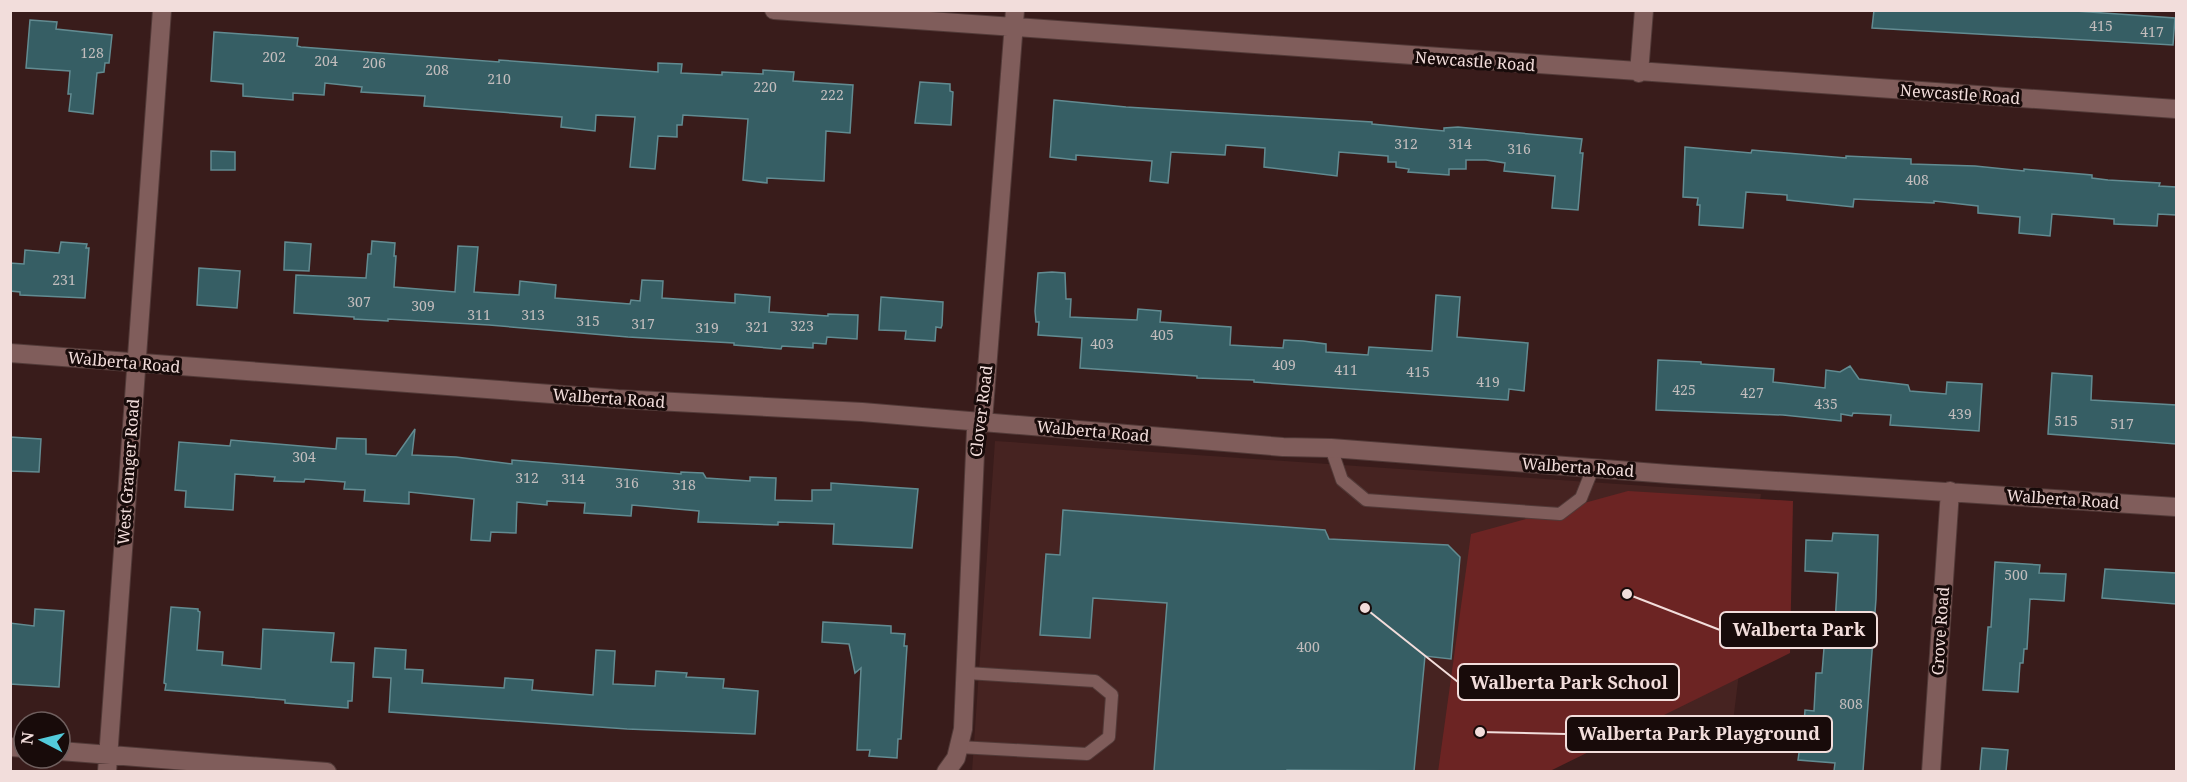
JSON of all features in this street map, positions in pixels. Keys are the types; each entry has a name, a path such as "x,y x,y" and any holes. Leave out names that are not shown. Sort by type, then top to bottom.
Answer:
{"street":[{"name":"West Granger Road","path":"108,763 162,10"},
{"name":"Newcastle Road","path":"774,10 1014,29 2176,109"},
{"name":"Clover Road","path":"946,771 956,758 963,729 976,430 983,422 1015,10"},
{"path":"1640,73 1644,10"},
{"name":"Walberta Road","path":"10,353 618,399 862,412 1283,447 1331,448 2176,507"},
{"name":"Grove Road","path":"1931,771 1950,491"},
{"path":"72,754 108,763 327,771"}],"lane":[{"path":"1331,448 1342,480 1366,500 1406,504 1560,514 1581,498 1593,468"},
{"path":"958,747 1087,753 1109,737 1113,695 1095,681 967,673"}],"shaded area":[{"path":"995,441 1761,494 1733,722 1572,721 1530,771 972,772"},
{"path":"1628,491 1793,501 1790,653 1550,771 1438,772 1471,534"}],"building":[{"path":"1874,10 2061,10 2175,18 2173,45 1872,28"},
{"path":"30,20 57,22 56,29 112,35 109,63 105,63 104,72 97,73 93,114 69,111 70,71 26,68"},
{"path":"214,32 298,38 297,46 301,47 499,62 499,60 658,72 658,63 682,64 681,73 722,75 722,72 763,74 763,70 794,72 793,81 853,85 850,133 826,131 824,181 767,178 767,183 743,180 748,119 683,115 682,125 677,125 677,137 658,136 655,169 630,167 635,117 596,115 595,131 561,127 562,117 424,106 425,96 361,92 362,87 325,83 324,95 293,93 293,100 243,96 243,84 211,81"},
{"path":"920,82 950,84 950,91 953,92 951,125 915,123"},
{"path":"1054,100 1126,107 1372,122 1372,124 1444,131 1444,128 1458,127 1582,139 1578,210 1552,208 1555,176 1504,171 1505,163 1486,160 1466,160 1466,169 1449,169 1449,175 1408,172 1409,169 1396,167 1396,162 1388,162 1388,156 1339,152 1337,176 1264,167 1265,148 1226,145 1225,155 1171,152 1168,183 1150,181 1152,161 1076,155 1076,160 1050,157"},
{"path":"1685,147 1751,153 1752,150 1846,158 1846,156 1911,159 1911,164 1975,166 2024,171 2024,169 2092,175 2092,178 2108,180 2160,183 2159,186 2176,187 2176,215 2158,214 2157,226 2114,224 2114,219 2052,214 2050,236 2019,233 2020,217 1978,213 1978,206 1934,201 1934,203 1854,199 1853,207 1787,200 1787,195 1746,192 1743,228 1699,225 1698,198 1683,197"},
{"path":"211,151 235,152 235,170 211,170"},
{"path":"372,241 395,243 394,287 455,292 458,246 478,247 474,292 519,295 520,281 556,285 555,298 630,304 631,300 640,301 642,280 663,281 662,298 735,303 735,294 770,297 769,312 828,316 828,314 858,315 857,339 827,337 826,344 813,343 813,348 782,346 781,349 734,345 734,343 489,325 354,319 354,317 294,313 296,275 366,278 368,254 371,254"},
{"path":"61,242 87,244 86,248 89,248 85,298 20,295 20,292 10,291 10,263 24,264 25,250 59,253"},
{"path":"285,242 311,244 309,271 284,270"},
{"path":"199,268 240,271 237,308 197,305"},
{"path":"1038,273 1065,273 1066,299 1071,299 1070,317 1137,320 1138,309 1161,311 1160,322 1231,327 1230,345 1283,348 1284,340 1303,341 1326,344 1326,352 1368,355 1369,347 1432,351 1436,295 1460,297 1457,337 1528,343 1524,391 1509,389 1508,400 1080,368 1082,338 1038,335 1039,322 1036,322 1035,311"},
{"path":"881,297 943,302 942,325 941,328 936,327 935,341 905,339 906,331 879,330"},
{"path":"1658,360 1774,369 1773,382 1825,388 1826,370 1840,372 1850,366 1859,379 1908,385 1910,391 1946,394 1947,382 1982,384 1979,431 1890,425 1891,415 1841,414 1841,421 1783,415 1656,410"},
{"path":"2052,373 2092,376 2091,400 2176,405 2176,444 2048,434"},
{"path":"415,429 412,455 456,457 512,464 512,460 681,474 681,472 703,473 706,478 750,481 750,477 776,478 775,500 812,501 812,490 831,490 831,483 918,489 912,548 833,544 834,524 778,522 778,525 698,522 699,511 632,505 631,516 584,513 585,503 547,501 547,505 517,502 516,533 491,532 490,541 471,540 474,499 409,492 409,504 364,501 365,490 344,489 345,482 305,479 304,482 274,481 275,477 235,474 233,510 185,507 186,491 175,490 179,442 230,446 231,440 336,449 337,438 366,439 366,454 396,456"},
{"path":"10,437 41,439 39,472 10,471"},
{"path":"1063,510 1325,530 1329,539 1448,545 1460,557 1451,659 1425,656 1414,771 1154,771 1167,603 1093,598 1090,638 1040,635 1046,554 1060,555"},
{"path":"1833,533 1878,535 1876,599 1863,771 1834,771 1835,763 1798,760 1801,739 1803,739 1805,710 1814,711 1816,673 1822,673 1826,623 1835,624 1838,573 1805,571 1806,540 1832,541"},
{"path":"1995,562 2040,565 2039,573 2066,574 2064,601 2030,599 2027,649 2024,649 2023,663 2020,663 2018,692 1983,690 1988,627 1991,627"},
{"path":"2105,569 2176,573 2176,604 2102,598"},
{"path":"171,607 198,609 200,612 197,650 223,652 222,665 261,669 263,629 334,633 331,662 354,663 352,701 348,701 348,708 165,690"},
{"path":"35,609 64,611 59,687 10,684 10,623 34,626"},
{"path":"823,622 891,626 891,633 905,634 904,646 907,646 901,739 898,739 897,758 869,756 870,750 857,750 861,668 855,673 849,644 822,642"},
{"path":"375,648 406,650 405,669 423,670 422,683 504,688 505,678 533,680 532,690 593,695 596,650 615,651 613,684 655,686 656,671 687,673 686,677 724,679 723,688 758,691 755,734 627,729 389,712 391,678 373,677"},
{"path":"1982,748 2008,750 2006,771 1980,771"}],"place":[{"name":"Walberta Park","path":"1627,594"},
{"name":"Walberta Park School","path":"1365,608"},
{"name":"Walberta Park Playground","path":"1480,732"}]}
